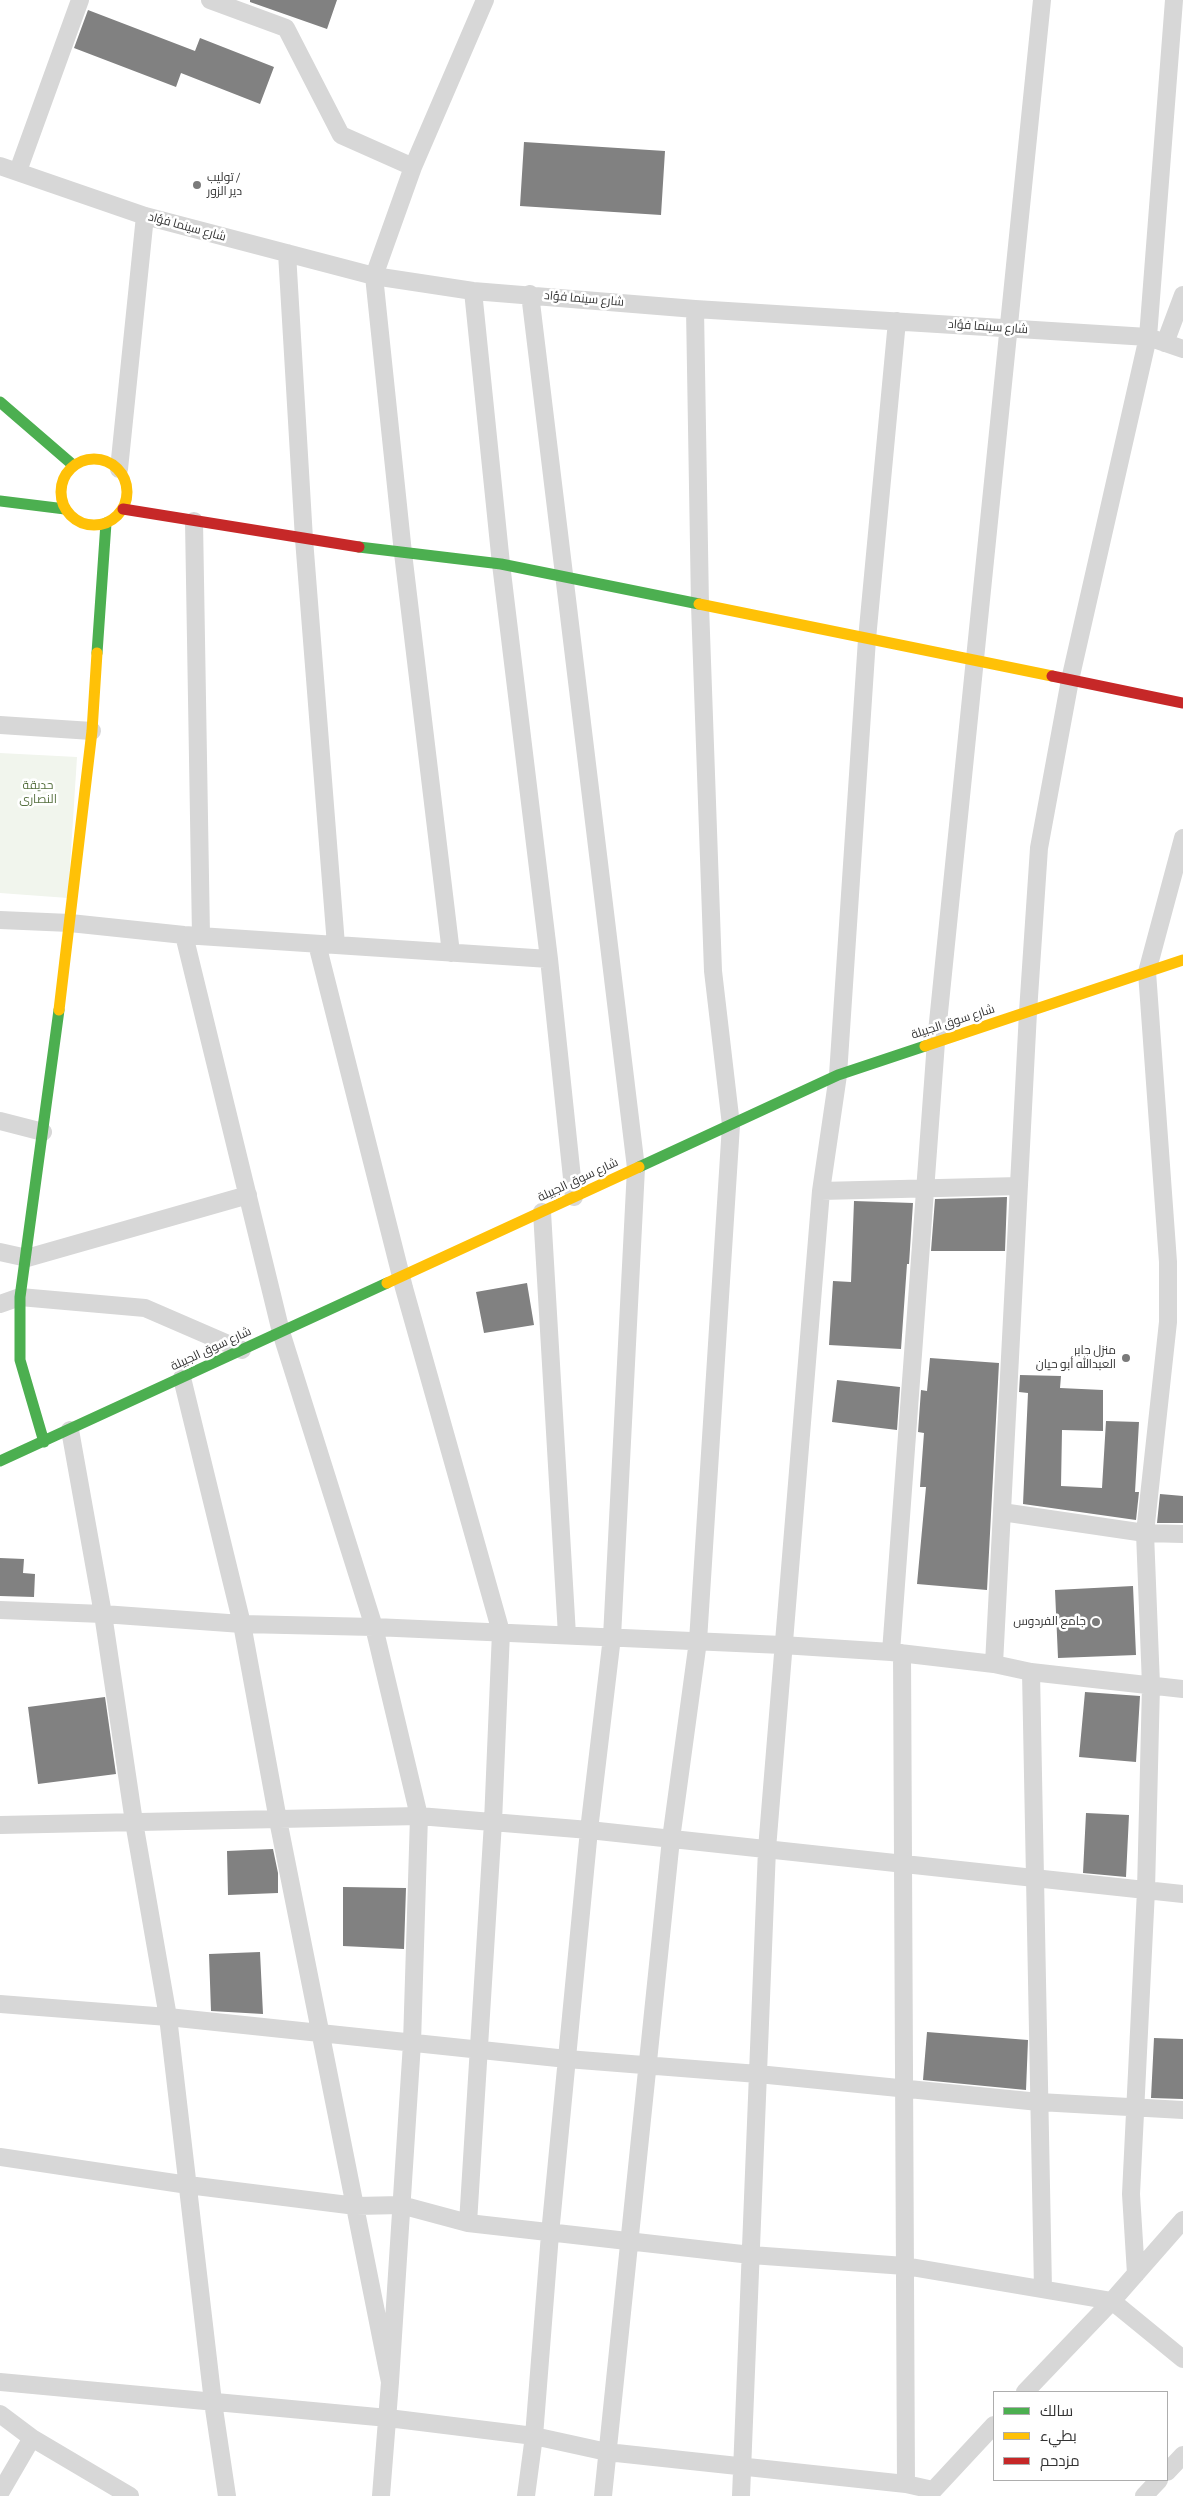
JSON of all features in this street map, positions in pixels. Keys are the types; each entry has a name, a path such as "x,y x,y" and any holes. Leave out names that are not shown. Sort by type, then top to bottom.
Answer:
{"street":[{"path":"18,171 80,0"},
{"path":"210,0 286,28 341,135 414,167"},
{"path":"451,953 403,553 374,276 414,167 485,0"},
{"path":"906,2484 903,1864 897,1652 925,1188 936,1042 1042,0"},
{"path":"994,1664 1028,1012 1039,848 1070,680 1148,337 1174,0"},
{"name":"شارع سينما فؤاد","path":"0,166 146,216 374,276 473,291 530,294 695,309 1148,337 1183,349"},
{"path":"119,469 102,459 82,460 73,465 62,481 60,490 65,509 73,518 83,523 95,525 106,523 116,517 123,509 127,499 128,488 119,469 146,216"},
{"path":"287,253 304,539 336,945"},
{"path":"473,291 501,564 549,959 574,1197"},
{"path":"526,2496 534,2436 550,2234 589,1830 612,1637 636,1168 530,294"},
{"path":"1165,343 1183,295"},
{"path":"603,2496 671,1839 698,1641 731,1125 713,971 700,605 695,309"},
{"path":"742,2496 767,1849 782,1645 822,1191 838,1075 867,639 897,321"},
{"path":"0,402 73,465"},
{"path":"0,501 65,509"},
{"path":"123,509 304,539 501,564 1183,703"},
{"path":"194,521 192,935 248,1195 281,1332 374,1626 419,1816 412,2043 382,2496"},
{"path":"44,1442 20,1360 20,1297 27,1258 70,923 92,731 106,523"},
{"path":"0,726 92,731"},
{"path":"1136,2274 1131,2194 1146,1890 1151,1685 1145,1533 1168,1322 1168,1262 1146,972 1183,838"},
{"path":"0,920 70,923 192,935 549,959"},
{"path":"316,944 401,1277 501,1632 493,1822 468,2223"},
{"name":"شارع سوق الجبيلة","path":"0,1461 838,1075 1183,960"},
{"path":"0,1121 43,1132"},
{"path":"822,1191 1019,1186"},
{"path":"0,1252 27,1258 248,1195"},
{"path":"542,1212 567,1635"},
{"path":"0,1304 20,1297 145,1308 242,1350"},
{"path":"182,1378 242,1624 278,1820 390,2382"},
{"path":"70,1430 103,1614 134,1822 168,2017 212,2402 227,2496"},
{"path":"1002,1512 1145,1533 1183,1534"},
{"path":"0,1610 103,1614 242,1624 374,1626 897,1652 994,1664 1031,1672 1183,1689"},
{"path":"1031,1672 1043,2289"},
{"path":"0,1825 419,1816 589,1830 1183,1894"},
{"path":"0,2004 168,2017 321,2035 567,2060 758,2074 1039,2102 1183,2110"},
{"path":"0,2157 188,2185 356,2206 401,2205 468,2223 550,2234 631,2240 751,2255 905,2266 1043,2289 1112,2301 1183,2359"},
{"path":"1026,2391 1112,2301 1183,2220"},
{"path":"0,2382 388,2418 534,2436 607,2452 906,2484 930,2493 993,2426"},
{"path":"0,2414 32,2438 130,2496"},
{"path":"0,2493 32,2438"},
{"path":"1168,2471 1183,2455"},
{"path":"1144,2496 1158,2481"}],"green space":[{"name":"حديقة النصارى","path":"0,753 77,757 68,898 0,893"}],"building":[{"path":"250,0 337,0 327,29 250,2"},
{"path":"88,10 195,51 200,38 274,67 260,104 181,73 176,87 74,48"},
{"path":"524,142 665,151 661,215 520,206"},
{"path":"1007,1197 1005,1251 931,1251 935,1199"},
{"path":"854,1201 913,1203 901,1349 829,1345 833,1281 851,1282"},
{"path":"527,1283 534,1325 484,1333 476,1292"},
{"path":"930,1358 999,1363 987,1590 917,1584 926,1487 920,1487 924,1433 918,1432 921,1390 927,1391"},
{"path":"1020,1375 1061,1376 1060,1388 1103,1390 1103,1431 1062,1430 1061,1486 1102,1488 1106,1421 1139,1422 1135,1492 1139,1492 1136,1520 1023,1504 1028,1393 1019,1392"},
{"path":"837,1380 900,1387 897,1430 832,1422"},
{"path":"1160,1494 1183,1496 1183,1523 1157,1523"},
{"path":"0,1558 24,1559 23,1573 35,1574 34,1597 0,1596"},
{"name":"جامع الفردوس","path":"1133,1586 1136,1655 1058,1658 1055,1590"},
{"path":"1085,1692 1140,1696 1136,1762 1079,1757"},
{"path":"105,1697 116,1774 38,1784 28,1707"},
{"path":"1086,1813 1129,1815 1126,1877 1083,1873"},
{"path":"273,1849 278,1873 278,1893 228,1895 227,1851"},
{"path":"343,1887 406,1888 404,1949 343,1946"},
{"path":"260,1952 263,2014 211,2011 209,1954"},
{"path":"927,2032 1028,2040 1026,2090 923,2080"},
{"path":"1154,2038 1183,2039 1183,2099 1151,2098"}],"traffic: fast":[{"path":"0,402 73,465"},
{"path":"0,501 65,509"},
{"path":"97,653 106,523"},
{"path":"359,547 501,564 699,604"},
{"path":"44,1442 20,1360 20,1297 59,1010"},
{"path":"639,1167 838,1075 925,1046"},
{"path":"0,1461 387,1283"}],"traffic: slow":[{"path":"87,459 101,459 113,464 122,473 127,485 127,492 125,505 118,516 101,525 87,525 75,520 66,511 61,499 61,485 66,473 75,464 87,459"},
{"path":"699,604 1052,676"},
{"path":"59,1010 92,731 97,653"},
{"path":"925,1046 1183,960"},
{"path":"387,1283 639,1167"}],"traffic: jam":[{"path":"123,509 359,547"},
{"path":"1052,676 1183,703"}],"place":[{"name":"توليب / دير الزور","path":"197,185"},
{"name":"منزل جابر العبدالله أبو حيان","path":"1126,1358"},
{"name":"جامع الفردوس","path":"1096,1622"}]}
